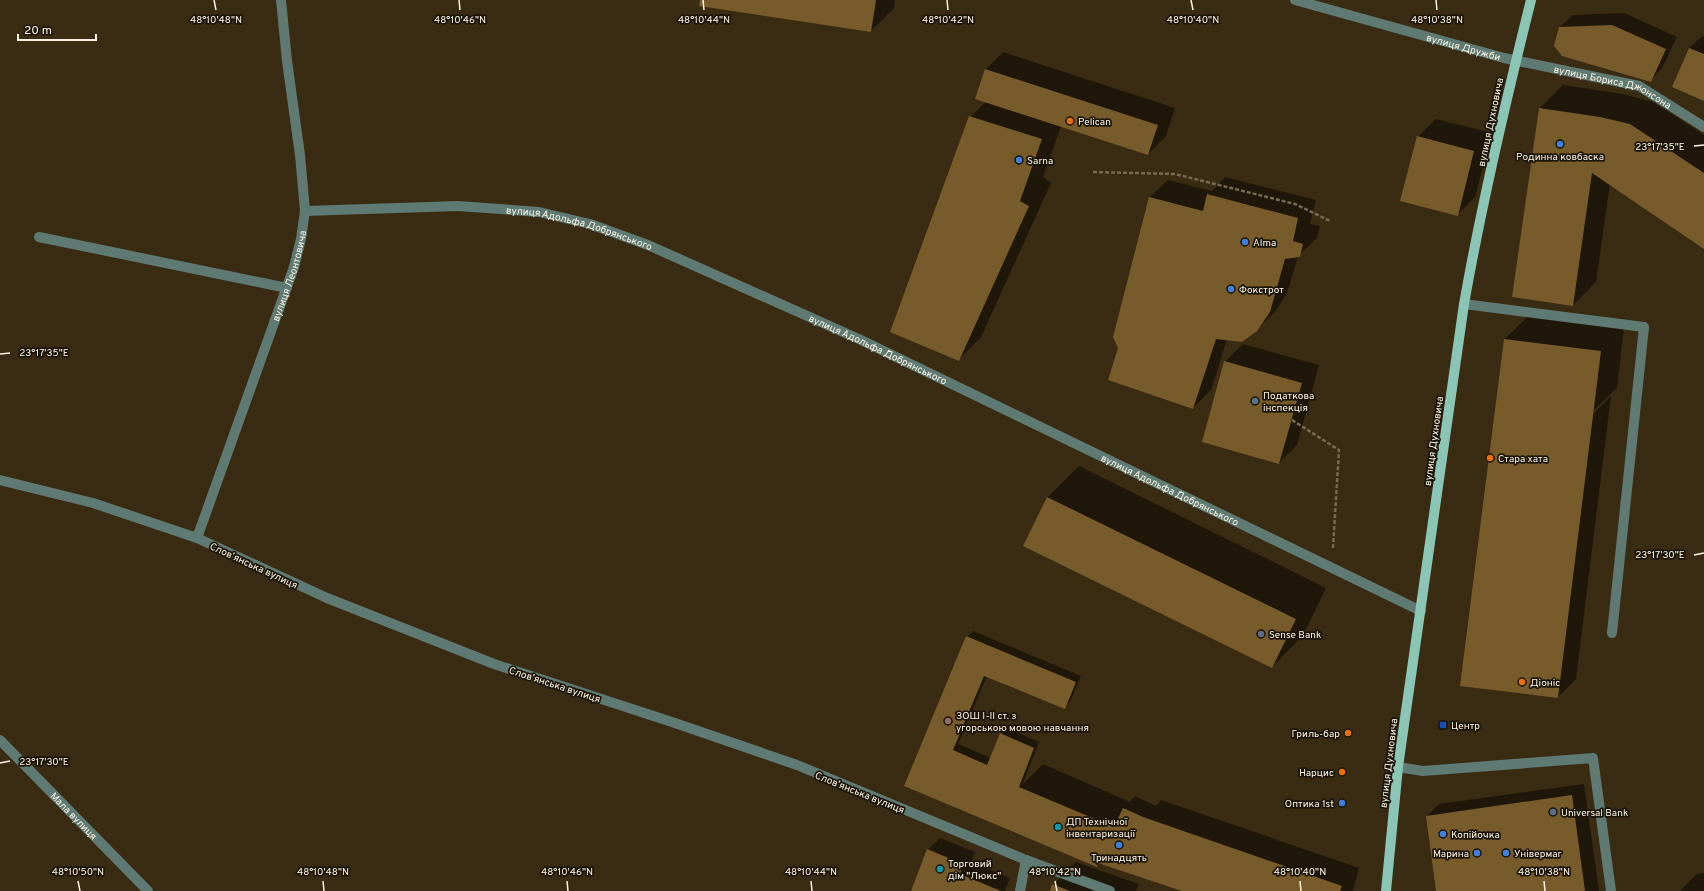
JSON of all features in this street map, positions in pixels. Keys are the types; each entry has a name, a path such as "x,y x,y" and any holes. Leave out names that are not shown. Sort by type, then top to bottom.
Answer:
{"main road":[{"name":"вулиця Духновича","path":"1386,891 1398,767 1464,304 1471,265 1516,60 1531,0"}],"street":[{"name":"вулиця Леонтовича","path":"196,538 287,288 299,246 304,211 300,155 286,61 281,0"},
{"name":"вулиця Дружби","path":"1295,0 1504,58 1516,60"},
{"name":"вулиця Бориса Джонсона","path":"1516,60 1639,86 1704,128"},
{"name":"вулиця Адольфа Добрянського","path":"304,211 458,206 539,212 590,224 648,245 861,340 1421,611"},
{"path":"40,237 287,288"},
{"path":"1464,304 1644,327 1612,633"},
{"name":"Словʼянська вулиця","path":"0,480 93,503 196,538 326,598 486,661 675,723 797,766 1026,860 1110,891"},
{"name":"Мала вулиця","path":"0,740 148,891"},
{"path":"1398,767 1423,771 1593,758 1611,891"},
{"path":"1020,891 1026,860"}],"path":[{"path":"1093,172 1175,174 1294,204 1330,221"},
{"path":"1292,420 1339,450 1332,531 1333,568"}],"building":[{"path":"700,0 876,0 871,32 699,6"},
{"path":"1612,25 1666,49 1651,82 1562,56 1554,46 1559,27"},
{"path":"1689,48 1704,54 1704,101 1672,87"},
{"path":"985,69 1158,125 1148,155 975,99"},
{"path":"1539,108 1600,117 1630,124 1704,173 1704,249 1592,173 1573,306 1512,297"},
{"path":"969,116 1042,139 1020,201 1029,206 959,361 890,332"},
{"path":"1417,136 1474,151 1458,216 1400,201"},
{"path":"1207,194 1298,218 1293,241 1303,244 1300,257 1285,259 1270,312 1257,331 1242,342 1216,339 1193,409 1108,380 1118,348 1113,337 1149,197 1203,211"},
{"path":"1504,339 1601,351 1558,698 1460,686"},
{"name":"Податкова інспекція","path":"1224,361 1302,383 1279,464 1202,442"},
{"path":"1047,497 1296,619 1272,668 1023,546"},
{"path":"966,636 1076,682 1065,709 984,676 953,750 987,765 1000,733 1034,748 1019,787 1114,827 1123,808 1143,817 1342,886 1340,891 1182,891 1098,863 1097,867 904,786"},
{"name":"Універмаг","path":"1572,795 1585,891 1436,891 1426,816"},
{"name":"Торговий дім \"Люкс\"","path":"927,849 963,864 960,874 1001,891 911,891"},
{"path":"1052,884 1070,891 1050,891"}],"place":[{"name":"Pelican","path":"1070,121"},
{"name":"Родинна ковбаска","path":"1560,144"},
{"name":"Sarna","path":"1019,160"},
{"name":"Alma","path":"1245,242"},
{"name":"Фокстрот","path":"1231,289"},
{"name":"Податкова інспекція","path":"1255,401"},
{"name":"Стара хата","path":"1490,458"},
{"name":"Sense Bank","path":"1261,634"},
{"name":"Діоніс","path":"1522,682"},
{"name":"ЗОШ І-ІІ ст. з угорською мовою навчання","path":"948,721"},
{"name":"Центр","path":"1443,725"},
{"name":"Гриль-бар","path":"1348,733"},
{"name":"Нарцис","path":"1342,772"},
{"name":"Оптика 1st","path":"1342,803"},
{"name":"Universal Bank","path":"1553,812"},
{"name":"ДП Технічної інвентаризації","path":"1058,827"},
{"name":"Копійочка","path":"1443,834"},
{"name":"Тринадцять","path":"1119,845"},
{"name":"Марина","path":"1477,853"},
{"name":"Універмаг","path":"1506,853"},
{"name":"Торговий дім \"Люкс\"","path":"940,869"}]}
